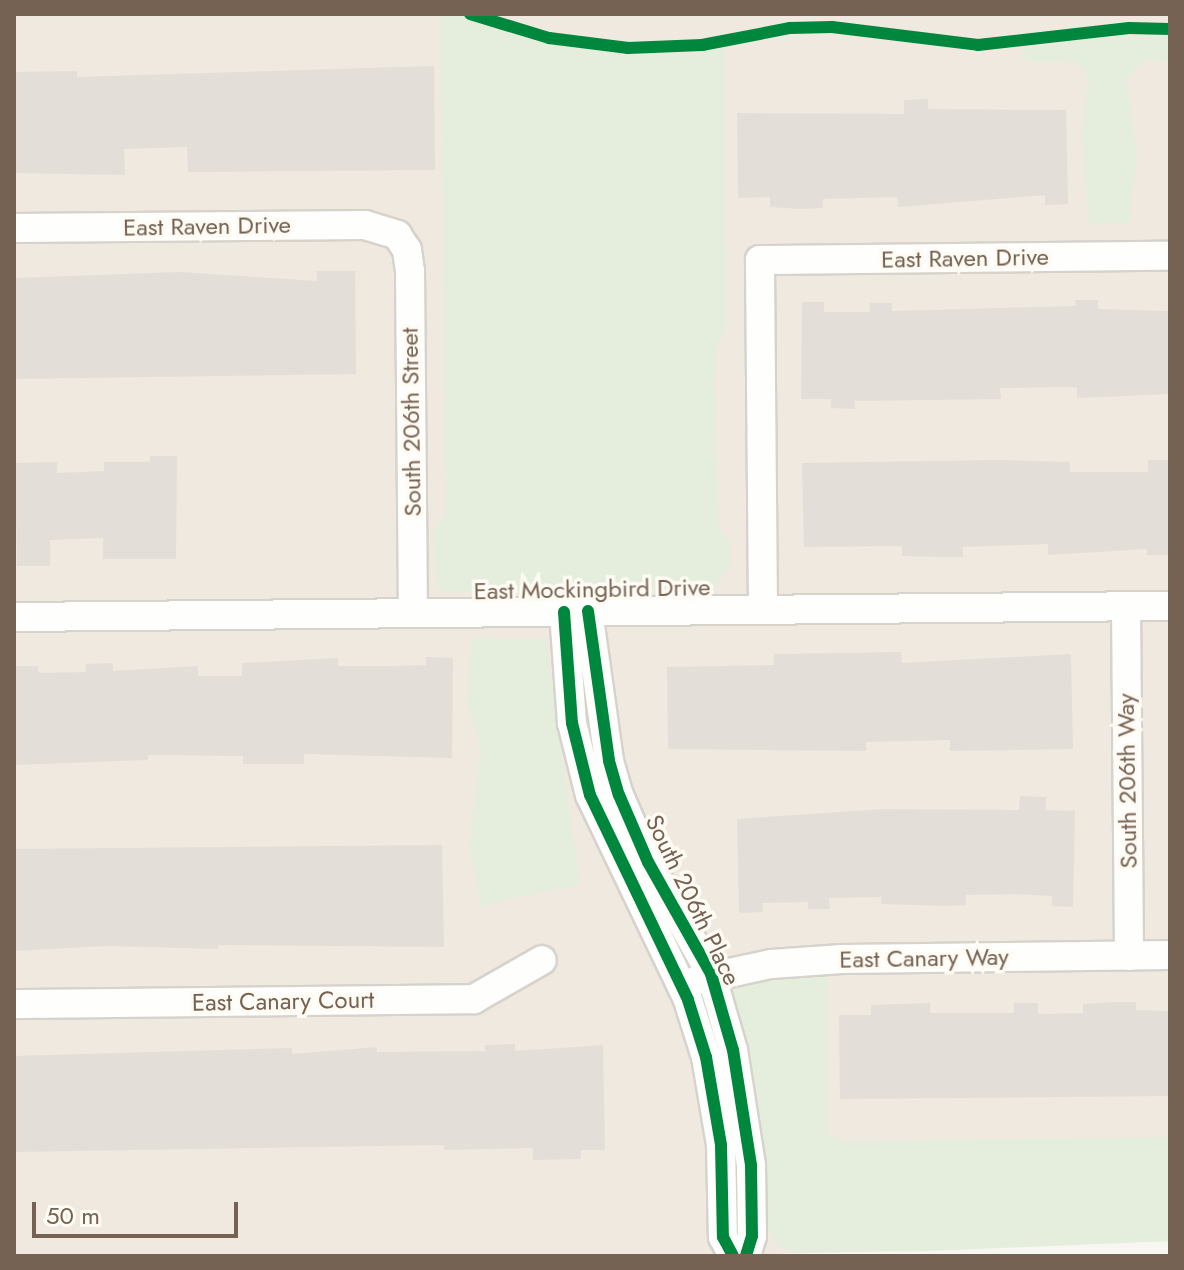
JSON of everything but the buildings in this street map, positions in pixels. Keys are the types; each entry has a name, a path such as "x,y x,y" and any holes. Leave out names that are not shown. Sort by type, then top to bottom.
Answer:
{"street":[{"name":"East Raven Drive","path":"14,228 365,225 397,235"},
{"name":"South 206th Street","path":"397,235 407,250 410,271 413,613"},
{"name":"East Raven Drive","path":"763,609 760,260 1170,256"},
{"name":"South 206th Way","path":"1126,606 1129,956"},
{"name":"East Mockingbird Drive","path":"14,617 1170,606"},
{"name":"South 206th Place","path":"576,611 619,795 648,862 711,974 748,1124 752,1236 746,1256"},
{"name":"South 206th Place","path":"576,611 572,723 590,795 681,987 706,1057 715,1100 723,1237 733,1256"},
{"name":"East Canary Way","path":"681,987 711,974 842,959 1170,955"},
{"name":"East Canary Court","path":"14,1004 474,999 542,960"}],"shaded area":[{"path":"14,14 1170,14 1170,1241 716,1256 14,1256"}],"green space":[{"path":"440,14 470,14 497,26 599,47 725,40 726,328 715,352 714,384 719,529 730,540 730,567 710,590 446,592 436,588 433,531 446,513"},
{"path":"1170,35 1170,61 1144,60 1127,79 1137,157 1129,223 1089,223 1081,134 1088,83 1084,69 1075,62 1027,61 1020,49 1117,36"},
{"path":"471,638 546,639 580,884 481,906 469,845 481,748 467,704"},
{"path":"828,976 828,1134 843,1141 1170,1137 1170,1241 795,1253 779,1246 769,1231 759,1100 729,985"}],"cycle path":[{"path":"470,14 549,38 628,48 702,45 790,28 832,27 978,45 1129,28 1170,29"},
{"path":"588,611 609,761 619,795 648,862 711,974 733,1050 751,1165 752,1236 746,1256"},
{"path":"564,612 572,723 590,795 688,1000 706,1057 721,1145 723,1237 733,1256"}]}
